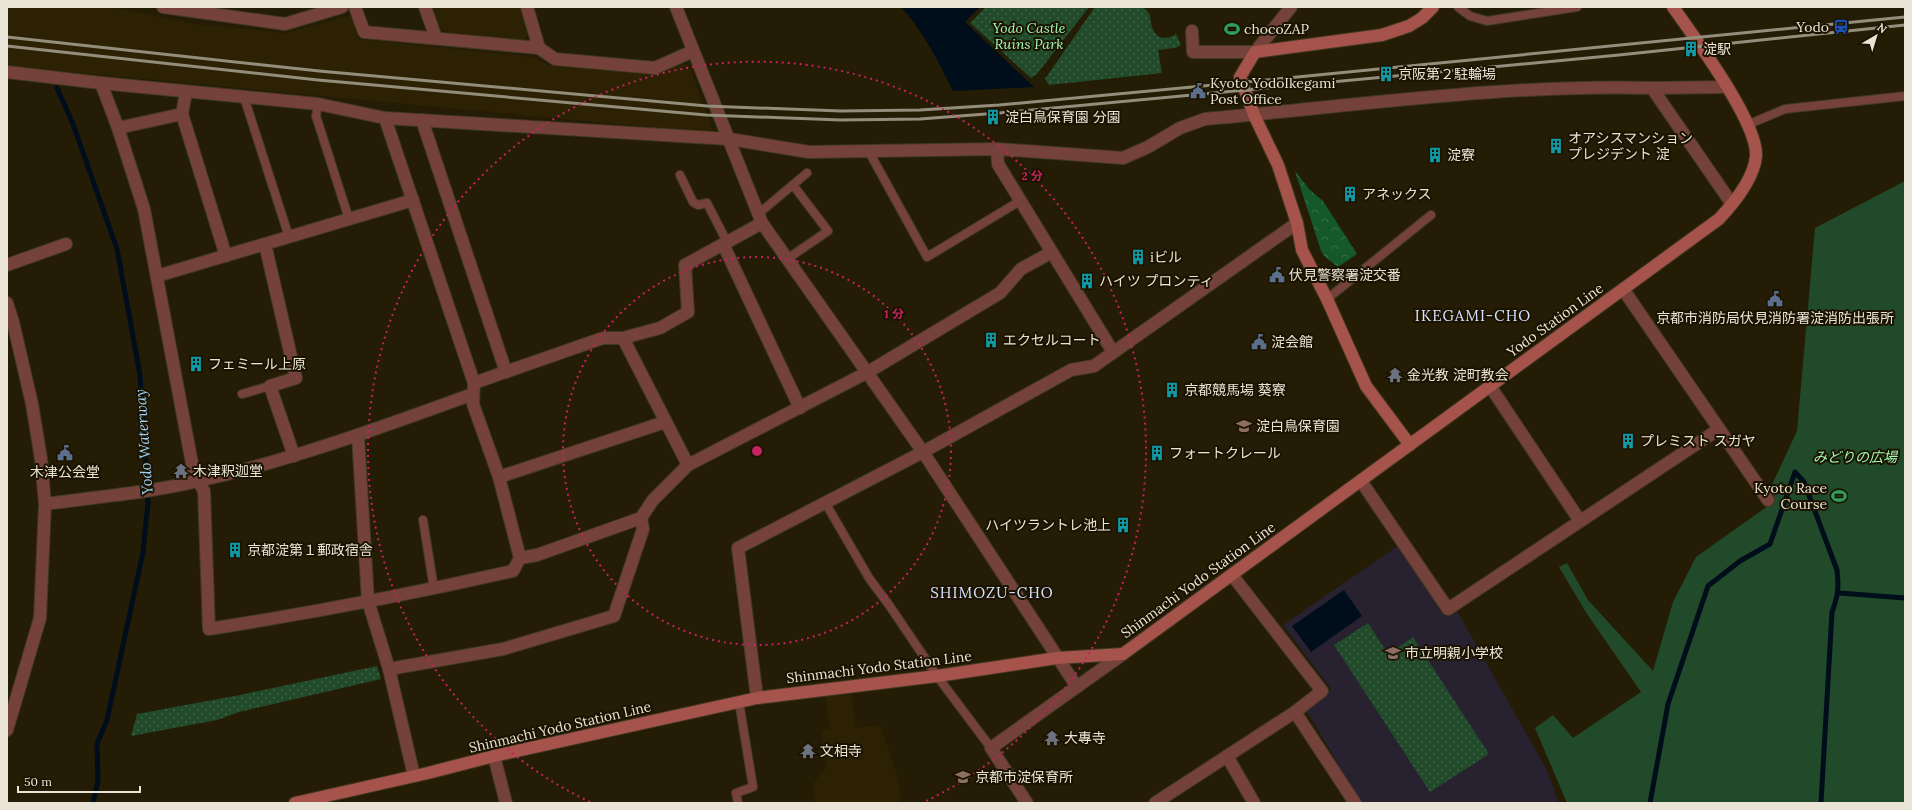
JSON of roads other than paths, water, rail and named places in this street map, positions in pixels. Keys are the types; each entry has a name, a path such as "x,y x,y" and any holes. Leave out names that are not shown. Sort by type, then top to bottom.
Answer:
{"main road":[{"path":"1410,445 1366,386 1327,299 1302,250 1297,223 1278,165 1254,115 1240,77 1255,52 1382,35 1409,26 1422,18 1433,7"},
{"name":"Yodo Station Line","path":"1410,445 1719,219 1732,204 1754,166 1756,155 1754,139 1727,87 1673,7"},
{"name":"Shinmachi Yodo Station Line","path":"296,803 494,756 757,698 937,676 1057,658 1124,654 1410,445"}],"street":[{"path":"163,7 285,24 342,7"},
{"path":"355,7 364,32 539,48 555,59 655,68 693,51"},
{"path":"425,7 436,38"},
{"path":"527,7 539,48"},
{"path":"676,7 760,219 923,452 1077,687"},
{"path":"1192,30 1193,52 1255,52 1291,7"},
{"path":"7,72 186,92 318,104 385,118 729,139 809,152 997,149 1123,158 1148,147 1180,128 1205,118 1254,115 1484,92 1613,87 1727,87"},
{"path":"101,83 118,128 144,209 194,474 204,491 209,629 295,616 513,572 520,558 499,477 472,404 474,389 385,118"},
{"path":"1652,88 1732,204"},
{"path":"186,92 182,114 226,256"},
{"path":"118,128 182,114"},
{"path":"422,120 506,372"},
{"path":"997,149 998,164 1113,352"},
{"path":"157,276 413,200"},
{"path":"44,504 166,488 294,456 358,436 474,389 506,372 603,338 623,338 660,328 688,312 685,265 725,243 760,219"},
{"path":"757,698 738,548 826,504 1071,370 1094,366 1297,223"},
{"path":"725,243 800,408"},
{"path":"7,265 66,244"},
{"path":"264,244 296,378 270,386 294,456"},
{"path":"388,669 503,649 614,616 643,530 642,518 653,500 688,465 868,372 1000,293 1021,270 1052,252"},
{"path":"1623,289 1768,500"},
{"path":"7,303 13,322 32,404 41,459 44,504 40,618 7,730"},
{"path":"623,338 688,465"},
{"path":"1490,386 1580,521"},
{"path":"499,477 665,422"},
{"path":"1361,480 1448,609 1719,429"},
{"path":"358,436 368,601 388,669 414,776"},
{"path":"520,558 537,555 642,518"},
{"path":"1155,803 1295,712 1322,691 1232,575"},
{"path":"1027,803 991,748 1124,654"},
{"path":"1295,712 1355,803"},
{"path":"494,756 506,803"},
{"path":"1227,756 1254,803"}],"lane":[{"path":"1458,7 1470,16 1487,21 1555,9 1577,7"},
{"path":"1518,7 1520,16"},
{"path":"1747,126 1785,109 1905,96"},
{"path":"244,97 289,237"},
{"path":"318,104 316,116 349,219"},
{"path":"868,150 928,257 1020,201"},
{"path":"760,219 793,185 807,173"},
{"path":"680,175 693,202 698,205 707,203 725,243"},
{"path":"787,259 828,231 793,185"},
{"path":"1327,299 1431,216"},
{"path":"242,394 270,386"},
{"path":"826,504 869,578 937,676 991,748"},
{"path":"423,520 434,589"},
{"path":"738,803 736,793 753,787 739,702"}],"water":[{"path":"901,7 980,7 965,22 1034,87 953,91 924,37"},
{"path":"1344,590 1362,616 1311,652 1292,626"}],"waterway":[{"name":"Yodo Waterway","path":"57,88 73,124 117,249 140,375 148,503 143,552 107,720 97,744 98,781 93,803"},
{"path":"1650,803 1668,704 1708,586 1740,561 1770,544 1795,472 1804,482 1838,576 1838,592 1832,612 1821,803"},
{"path":"1839,593 1905,598"}],"railway":[{"path":"7,37 319,71 707,106 841,111 920,110 999,105 1905,17"},
{"path":"7,46 318,80 706,115 841,120 920,119 999,113 1619,55 1905,25"}],"place":[{"name":"Yodo","path":"1841,27"},
{"name":"chocoZAP","path":"1232,29"},
{"name":"淀駅","path":"1691,49"},
{"name":"京阪第２駐輪場","path":"1386,74"},
{"name":"Kyoto YodoIkegami Post Office","path":"1198,91"},
{"name":"淀白鳥保育園 分園","path":"993,117"},
{"name":"オアシスマンション プレジデント 淀","path":"1556,146"},
{"name":"淀寮","path":"1435,155"},
{"name":"アネックス","path":"1350,194"},
{"name":"iビル","path":"1138,257"},
{"name":"伏見警察署淀交番","path":"1277,275"},
{"name":"ハイツ プロンティ","path":"1087,281"},
{"name":"京都市消防局伏見消防署淀消防出張所","path":"1775,299"},
{"name":"エクセルコート","path":"991,340"},
{"name":"淀会館","path":"1259,342"},
{"name":"フェミール上原","path":"196,364"},
{"name":"金光教 淀町教会","path":"1395,375"},
{"name":"京都競馬場 葵寮","path":"1172,390"},
{"name":"淀白鳥保育園","path":"1244,426"},
{"name":"プレミスト スガヤ","path":"1628,441"},
{"name":"木津公会堂","path":"65,453"},
{"name":"フォートクレール","path":"1157,453"},
{"name":"木津釈迦堂","path":"181,471"},
{"name":"Kyoto Race Course","path":"1839,496"},
{"name":"ハイツラントレ池上","path":"1123,525"},
{"name":"京都淀第１郵政宿舎","path":"235,550"},
{"name":"市立明親小学校","path":"1393,653"},
{"name":"大專寺","path":"1052,738"},
{"name":"文相寺","path":"808,751"},
{"name":"京都市淀保育所","path":"963,777"}],"district":[{"name":"IKEGAMI-CHO","path":"1473,316"},
{"name":"SHIMOZU-CHO","path":"992,593"}],"park label":[{"name":"Yodo Castle Ruins Park","path":"1029,36"},
{"name":"みどりの広場","path":"1855,457"}]}
